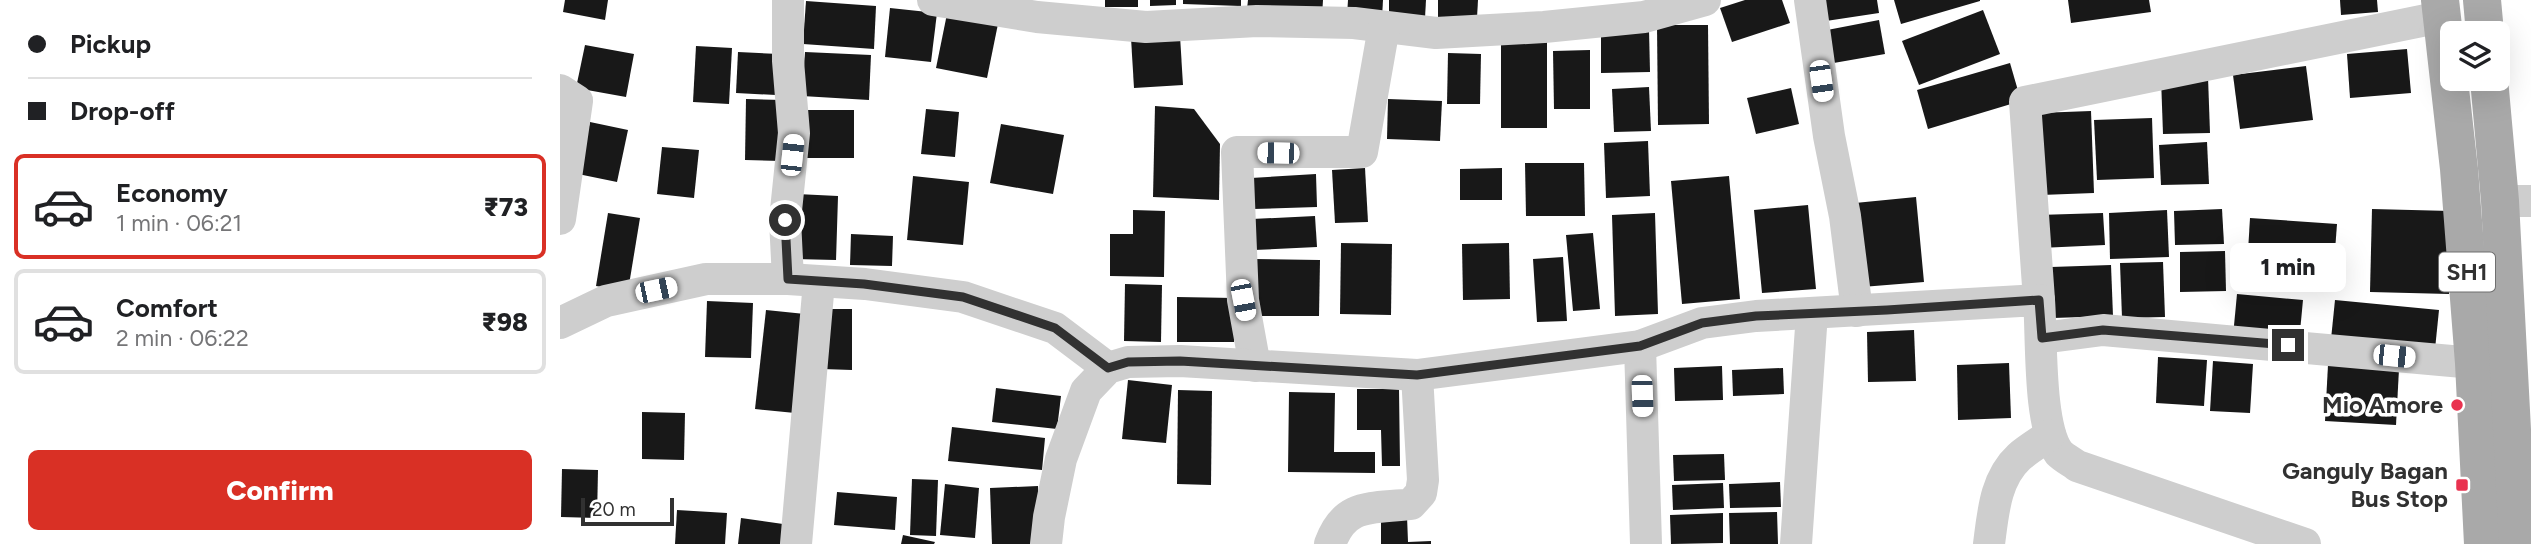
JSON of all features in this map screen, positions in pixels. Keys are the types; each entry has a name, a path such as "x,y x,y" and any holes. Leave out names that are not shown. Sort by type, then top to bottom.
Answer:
{"main road":[{"path":"2482,0 2484,21"},
{"name":"SH1","path":"2441,9 2458,156 2474,363 2483,544"},
{"name":"SH1","path":"2492,91 2516,201 2518,544"}],"street":[{"path":"788,0 788,61 794,133 785,220 804,281 796,544"},
{"path":"933,0 1037,17 1146,27 1257,21 1354,23 1436,33 1544,27 1644,8 1705,0"},
{"path":"1810,0 1857,311"},
{"path":"2305,544 2077,466 2060,453 2050,435 2045,415 2025,102 2441,9"},
{"path":"1255,366 1243,300 1237,152 1362,152 1384,27"},
{"path":"560,90 577,101 560,219"},
{"path":"560,323 606,301 706,279 864,284 963,297 1055,328 1108,368"},
{"path":"1046,544 1061,459 1086,391 1108,368 1128,362 1417,375 1640,346 1702,323 1756,316 2039,300"},
{"path":"1796,544 1812,313"},
{"path":"2042,338 2103,330 2474,363"},
{"path":"1640,346 1646,544"},
{"path":"1330,544 1340,522 1354,511 1411,505 1421,493 1423,480 1417,375"},
{"path":"1989,544 1993,511 2001,484 2017,458 2050,435"}],"building":[{"path":"565,0 608,0 605,20 563,12"},
{"path":"1105,0 1138,0 1138,7 1105,7"},
{"path":"1150,0 1176,0 1176,5 1150,6"},
{"path":"1183,0 1241,0 1241,6 1183,4"},
{"path":"1248,0 1323,0 1322,15 1247,9"},
{"path":"1348,0 1383,0 1382,18 1347,16"},
{"path":"1389,0 1426,0 1425,18 1389,16"},
{"path":"1438,0 1478,0 1477,18 1438,17"},
{"path":"1745,0 1782,0 1790,23 1732,42 1720,8"},
{"path":"1822,0 1877,0 1879,13 1826,21"},
{"path":"1894,0 1980,0 1980,1 1901,24"},
{"path":"2068,0 2149,0 2151,12 2071,23"},
{"path":"2340,0 2377,0 2378,12 2341,15"},
{"path":"806,1 876,6 874,49 803,44"},
{"path":"890,8 937,13 931,62 885,57"},
{"path":"948,9 999,19 987,78 936,68"},
{"path":"1983,10 2000,54 1919,85 1902,41"},
{"path":"1879,20 1885,54 1828,64 1822,31"},
{"path":"1657,25 1708,25 1709,124 1658,125"},
{"path":"1649,29 1650,72 1601,73 1601,30"},
{"path":"1180,36 1183,85 1134,88 1131,38"},
{"path":"1501,41 1547,41 1547,128 1501,128"},
{"path":"585,45 634,54 626,97 576,88"},
{"path":"696,46 732,48 729,104 693,102"},
{"path":"2407,49 2411,93 2350,98 2347,54"},
{"path":"1590,50 1590,109 1554,109 1553,51"},
{"path":"738,52 779,54 776,95 736,93"},
{"path":"805,52 871,55 869,100 802,96"},
{"path":"1448,53 1481,54 1480,104 1447,104"},
{"path":"2010,63 2021,101 1928,129 1917,90"},
{"path":"2306,66 2313,120 2240,129 2233,75"},
{"path":"2208,77 2210,133 2163,134 2161,78"},
{"path":"1649,87 1651,131 1614,132 1612,89"},
{"path":"1791,88 1799,124 1756,134 1747,98"},
{"path":"746,99 782,100 781,161 745,160"},
{"path":"1388,99 1442,101 1440,141 1387,139"},
{"path":"1155,106 1194,109 1220,144 1219,200 1153,197"},
{"path":"926,109 959,112 955,157 921,154"},
{"path":"799,110 854,110 854,158 799,158"},
{"path":"2091,111 2094,193 2041,195 2038,113"},
{"path":"2152,118 2154,178 2097,180 2094,120"},
{"path":"590,122 628,130 617,182 578,174"},
{"path":"1001,124 1064,135 1053,194 990,183"},
{"path":"1648,141 1650,196 1606,198 1604,143"},
{"path":"2207,142 2209,184 2161,185 2159,145"},
{"path":"662,147 699,150 694,198 657,194"},
{"path":"1525,163 1584,163 1585,216 1526,216"},
{"path":"1365,168 1368,222 1335,223 1332,170"},
{"path":"1502,168 1502,200 1460,200 1460,169"},
{"path":"1316,174 1317,207 1253,209 1251,178"},
{"path":"913,176 969,182 963,245 907,240"},
{"path":"1729,176 1740,299 1682,304 1671,181"},
{"path":"797,194 838,196 836,260 794,259"},
{"path":"1916,197 1924,282 1862,287 1855,203"},
{"path":"1808,205 1816,289 1762,293 1754,210"},
{"path":"2222,209 2224,244 2175,245 2174,211"},
{"path":"2372,209 2451,211 2449,294 2370,292"},
{"path":"1133,210 1165,211 1164,277 1110,276 1110,234 1133,234"},
{"path":"2167,210 2169,257 2110,259 2109,213"},
{"path":"608,213 640,218 628,291 596,286"},
{"path":"1655,213 1658,314 1615,316 1612,215"},
{"path":"2103,213 2105,245 2040,248 2038,215"},
{"path":"1315,216 1317,247 1254,250 1252,219"},
{"path":"2250,218 2337,224 2332,291 2246,285"},
{"path":"1593,233 1600,309 1573,311 1566,235"},
{"path":"851,234 893,236 892,266 850,265"},
{"path":"1341,243 1392,244 1391,315 1340,314"},
{"path":"1509,243 1510,299 1463,300 1462,244"},
{"path":"2225,251 2226,291 2180,292 2180,252"},
{"path":"1563,257 1567,321 1537,322 1533,259"},
{"path":"1255,259 1320,260 1319,316 1254,316"},
{"path":"2163,262 2165,317 2122,318 2120,263"},
{"path":"2111,265 2113,316 2053,318 2051,267"},
{"path":"1125,284 1162,285 1161,342 1124,341"},
{"path":"2237,294 2303,300 2299,342 2233,336"},
{"path":"1177,297 1234,298 1234,342 1177,342"},
{"path":"2335,300 2439,310 2434,359 2330,349"},
{"path":"707,301 753,303 751,358 705,357"},
{"path":"823,309 852,309 852,370 822,369"},
{"path":"766,310 805,314 795,413 755,409"},
{"path":"1914,330 1916,381 1868,382 1867,332"},
{"path":"2158,357 2207,360 2204,406 2156,403"},
{"path":"2213,361 2253,364 2250,413 2210,411"},
{"path":"2009,363 2011,418 1958,420 1957,365"},
{"path":"2328,365 2399,369 2396,425 2325,421"},
{"path":"1722,366 1723,400 1675,401 1674,368"},
{"path":"1783,368 1784,394 1733,396 1732,370"},
{"path":"1128,380 1172,385 1166,443 1122,439"},
{"path":"996,388 1061,396 1057,429 992,422"},
{"path":"1357,389 1399,389 1400,466 1382,466 1381,430 1357,430"},
{"path":"1178,390 1212,391 1211,485 1177,484"},
{"path":"1289,392 1335,393 1334,452 1375,452 1375,473 1288,472"},
{"path":"642,412 685,413 684,460 642,459"},
{"path":"952,427 1045,438 1042,470 948,461"},
{"path":"1724,454 1725,480 1674,481 1673,455"},
{"path":"562,469 598,470 597,518 561,517"},
{"path":"912,479 938,480 936,536 910,535"},
{"path":"1780,482 1781,507 1730,508 1729,484"},
{"path":"1723,483 1724,508 1673,510 1672,485"},
{"path":"945,484 979,488 975,538 940,535"},
{"path":"1038,486 1040,544 992,544 990,488"},
{"path":"837,492 897,497 895,530 834,525"},
{"path":"677,510 727,513 725,544 675,544"},
{"path":"1777,512 1778,544 1730,544 1729,513"},
{"path":"1723,513 1723,543 1671,544 1670,515"},
{"path":"1407,516 1408,542 1431,541 1431,544 1381,544 1381,517"},
{"path":"741,518 790,525 788,544 738,544"},
{"path":"903,535 935,542 901,544"}],"place":[{"name":"Mio Amore","path":"2457,405"},
{"name":"Ganguly Bagan Bus Stop","path":"2462,485"}],"route":[{"path":"785,220 788,279 864,284 963,297 1055,328 1108,368 1128,362 1180,361 1417,375 1640,346 1702,323 1756,316 2039,300 2042,338 2103,330 2288,345"}]}
